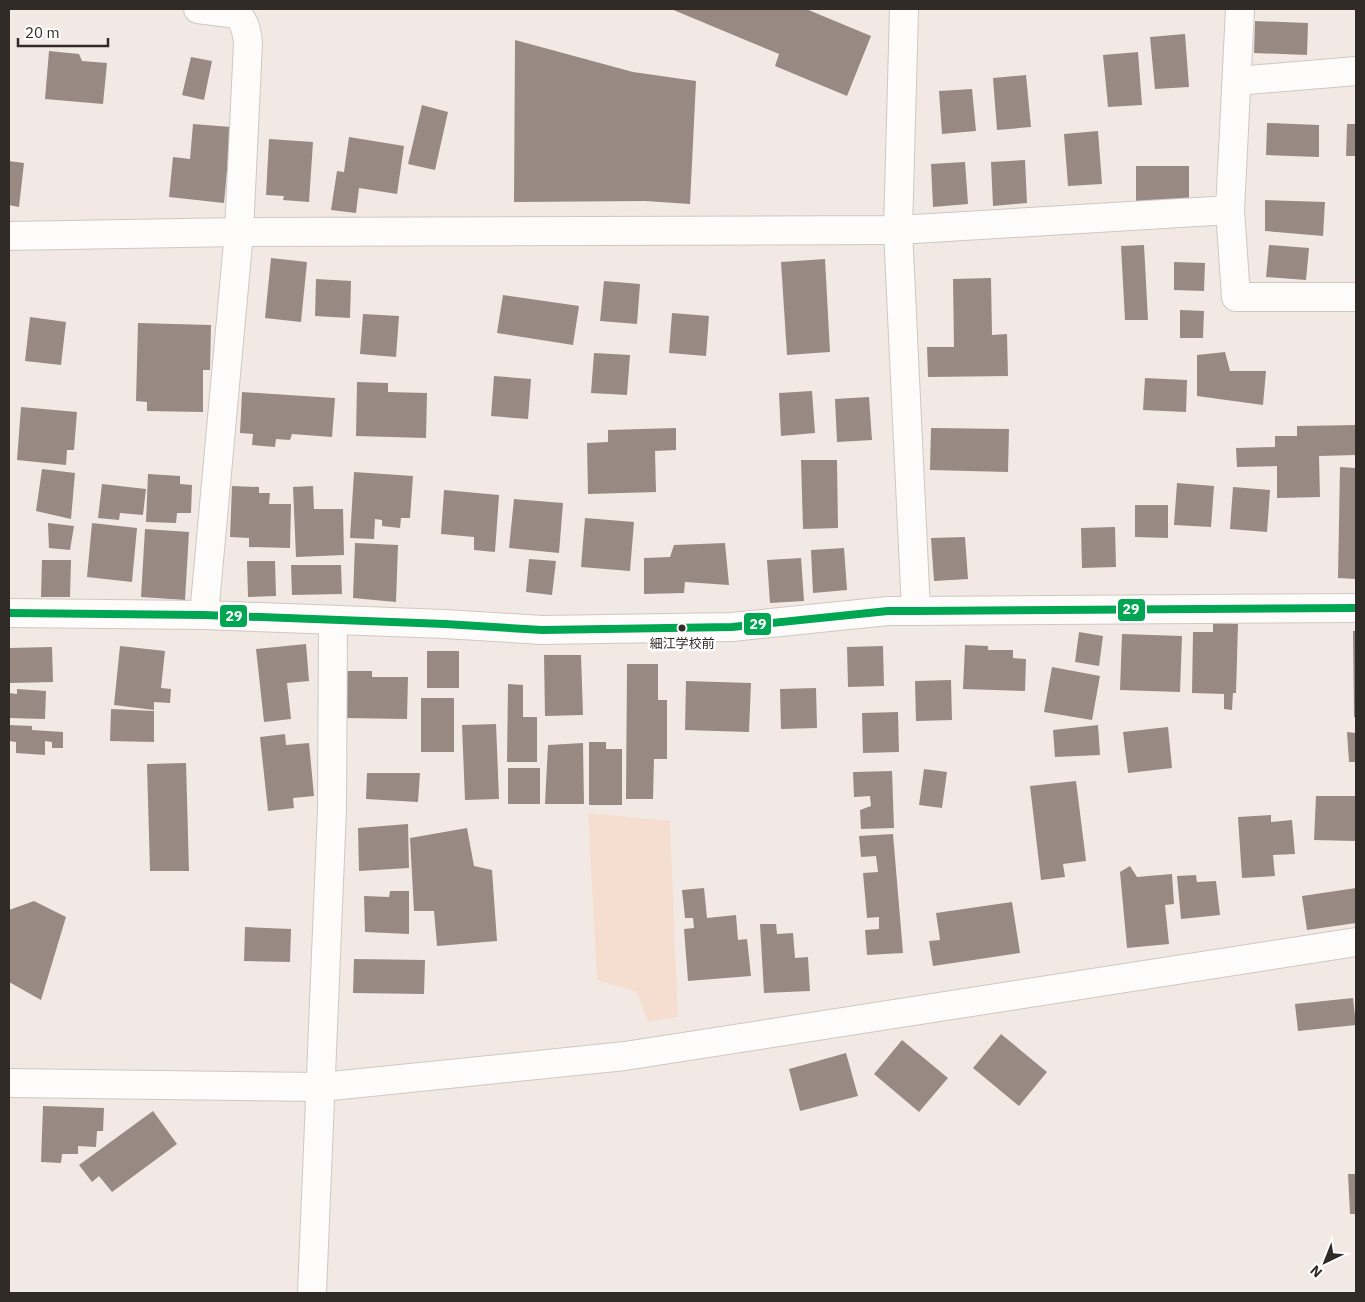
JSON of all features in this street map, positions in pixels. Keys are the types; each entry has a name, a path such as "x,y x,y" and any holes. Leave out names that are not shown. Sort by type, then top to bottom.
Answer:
{"street":[{"path":"198,9 237,14 246,30 248,43 239,232 204,615"},
{"path":"904,9 898,230 916,611"},
{"path":"1240,9 1230,210 1236,297 1356,297"},
{"path":"1237,81 1356,71"},
{"path":"9,236 239,232 898,230 1230,210"},
{"path":"9,612 204,615 542,630 732,627 916,611 1356,608"},
{"path":"312,1293 332,809 333,620"},
{"path":"9,1083 322,1086 625,1056 1356,942"}],"shaded area":[{"path":"588,813 670,821 678,1017 648,1022 637,992 597,980"}],"building":[{"path":"671,9 806,9 871,36 847,96 775,66 779,54"},
{"path":"1255,21 1308,23 1307,55 1254,53"},
{"path":"1185,34 1189,87 1155,89 1150,37"},
{"path":"515,40 633,72 696,81 690,204 645,201 514,202"},
{"path":"49,51 79,54 82,61 107,63 103,104 45,99"},
{"path":"1138,52 1142,105 1108,107 1103,55"},
{"path":"191,57 212,61 204,100 182,95"},
{"path":"1026,75 1031,127 997,130 993,78"},
{"path":"972,89 976,131 942,134 939,91"},
{"path":"422,105 448,112 435,170 408,164"},
{"path":"1267,123 1319,125 1319,157 1266,155"},
{"path":"193,124 231,127 224,203 169,197 173,157 190,159"},
{"path":"1347,124 1356,124 1356,156 1346,156"},
{"path":"1098,131 1102,184 1068,186 1064,134"},
{"path":"349,137 404,146 397,194 359,188 356,213 331,210 337,171 344,172"},
{"path":"269,139 313,142 309,202 283,200 284,196 266,195"},
{"path":"1025,160 1027,203 993,206 991,162"},
{"path":"9,161 24,163 19,207 9,205"},
{"path":"965,162 968,204 933,207 931,164"},
{"path":"1136,166 1189,166 1189,201 1136,201"},
{"path":"1265,200 1325,202 1323,236 1265,231"},
{"path":"1144,245 1148,320 1125,320 1121,246"},
{"path":"1269,245 1309,248 1306,280 1266,277"},
{"path":"271,258 307,262 301,322 265,318"},
{"path":"825,259 830,352 787,355 781,262"},
{"path":"1174,262 1205,263 1204,291 1174,290"},
{"path":"991,278 992,335 1007,334 1008,376 928,377 927,347 954,347 953,279"},
{"path":"316,279 351,281 350,318 315,316"},
{"path":"604,281 640,284 637,324 600,321"},
{"path":"503,295 579,306 573,345 497,333"},
{"path":"1180,310 1204,311 1203,338 1180,338"},
{"path":"672,313 709,316 706,356 669,353"},
{"path":"363,314 399,316 396,357 360,354"},
{"path":"30,317 66,322 61,365 25,361"},
{"path":"138,323 211,325 210,370 203,370 203,412 147,411 147,402 136,401"},
{"path":"1225,352 1230,371 1266,371 1263,405 1197,396 1197,355"},
{"path":"594,353 630,355 627,395 591,393"},
{"path":"494,376 531,379 528,419 491,416"},
{"path":"1145,378 1187,380 1186,412 1143,410"},
{"path":"357,382 388,383 388,392 427,393 426,438 356,436"},
{"path":"812,391 815,433 781,436 779,393"},
{"path":"242,392 335,398 332,437 292,434 290,440 276,439 275,447 252,445 253,434 240,433"},
{"path":"869,397 872,440 837,442 835,399"},
{"path":"21,407 77,412 74,450 67,450 66,465 17,460"},
{"path":"1356,425 1356,455 1319,456 1320,497 1277,498 1277,466 1237,467 1236,448 1275,447 1275,436 1297,436 1297,426"},
{"path":"676,428 676,450 655,451 656,492 588,494 587,443 608,442 608,430"},
{"path":"931,428 1009,429 1008,472 930,470"},
{"path":"801,460 837,460 838,528 803,529"},
{"path":"1340,467 1356,468 1356,579 1338,578"},
{"path":"42,469 75,473 71,519 36,511"},
{"path":"354,472 413,476 410,518 401,518 400,528 382,526 382,520 375,519 374,539 350,538"},
{"path":"148,474 180,476 180,484 192,485 191,513 177,513 176,523 146,522"},
{"path":"1177,483 1214,486 1211,527 1174,525"},
{"path":"102,484 146,489 143,515 120,513 119,520 98,518"},
{"path":"232,486 259,487 259,493 270,493 269,504 291,504 290,548 249,547 249,538 230,537"},
{"path":"313,486 314,509 343,509 344,555 296,557 293,487"},
{"path":"1233,487 1270,490 1267,532 1230,529"},
{"path":"444,490 499,495 495,552 474,550 474,537 441,534"},
{"path":"514,499 563,503 559,553 509,548"},
{"path":"1135,505 1168,505 1168,538 1135,537"},
{"path":"585,518 634,522 630,571 581,567"},
{"path":"48,523 74,526 70,550 49,548"},
{"path":"92,523 137,528 132,582 87,577"},
{"path":"1115,527 1116,567 1082,568 1081,528"},
{"path":"145,529 189,532 185,600 141,597"},
{"path":"965,537 968,579 934,581 931,538"},
{"path":"355,543 398,545 396,602 353,598"},
{"path":"725,543 729,585 685,582 684,593 644,594 644,558 670,557 674,545"},
{"path":"844,548 847,590 813,593 811,550"},
{"path":"801,558 804,601 770,603 767,560"},
{"path":"529,559 556,561 552,595 526,592"},
{"path":"42,560 71,560 70,597 41,597"},
{"path":"247,561 275,561 276,596 248,597"},
{"path":"291,565 341,565 342,594 292,595"},
{"path":"1213,623 1238,624 1236,693 1233,693 1232,710 1224,709 1224,694 1192,693 1193,632 1213,632"},
{"path":"1353,631 1356,631 1356,717 1354,717"},
{"path":"1079,632 1103,636 1099,666 1075,662"},
{"path":"1122,634 1182,636 1180,692 1120,690"},
{"path":"306,644 309,681 287,683 291,719 264,722 256,649"},
{"path":"965,645 988,646 988,650 1013,650 1013,658 1026,659 1025,691 963,689"},
{"path":"120,646 165,651 161,688 171,689 170,703 154,702 154,710 114,705"},
{"path":"883,646 884,686 848,687 847,647"},
{"path":"52,647 53,682 9,683 9,648"},
{"path":"427,651 459,651 459,688 427,688"},
{"path":"544,655 581,655 583,715 545,716"},
{"path":"627,664 658,664 658,700 667,700 667,759 654,759 653,799 626,799"},
{"path":"1052,667 1100,676 1092,720 1044,712"},
{"path":"344,671 372,671 372,677 408,677 407,719 344,718"},
{"path":"951,680 952,720 916,721 915,681"},
{"path":"686,681 751,683 749,732 685,730"},
{"path":"508,684 523,685 523,717 537,717 537,762 507,762"},
{"path":"816,688 817,728 781,729 780,689"},
{"path":"17,689 46,691 45,719 9,718 9,693 17,694"},
{"path":"421,698 454,698 454,752 421,752"},
{"path":"111,709 154,711 154,742 110,741"},
{"path":"898,712 899,752 863,753 862,713"},
{"path":"496,724 499,799 465,800 462,725"},
{"path":"9,725 32,726 32,730 63,732 63,748 52,748 52,742 45,741 45,755 16,753 16,742 9,741"},
{"path":"1098,725 1100,755 1055,757 1053,730"},
{"path":"1168,727 1172,768 1128,773 1123,732"},
{"path":"1347,732 1356,733 1356,762 1349,762"},
{"path":"285,734 286,745 309,743 314,796 293,798 294,808 268,811 260,737"},
{"path":"589,742 606,742 606,749 622,749 622,805 589,805"},
{"path":"583,743 584,804 545,804 548,745"},
{"path":"186,763 189,871 150,871 147,764"},
{"path":"508,768 540,768 540,804 508,804"},
{"path":"924,769 947,772 942,808 919,805"},
{"path":"892,771 894,828 861,829 860,810 871,806 870,796 854,797 853,772"},
{"path":"367,773 420,773 418,802 366,799"},
{"path":"1076,781 1086,861 1063,864 1065,877 1041,880 1030,786"},
{"path":"1316,796 1356,796 1356,841 1314,840"},
{"path":"1271,815 1271,822 1292,820 1295,854 1273,855 1275,876 1242,878 1238,817"},
{"path":"408,824 409,868 359,871 358,828"},
{"path":"467,828 474,866 492,870 497,941 437,946 434,911 414,911 410,838"},
{"path":"893,834 903,953 867,955 865,930 879,929 879,917 867,918 863,873 878,872 876,856 861,857 859,836"},
{"path":"1130,866 1137,877 1172,874 1174,904 1165,905 1169,944 1127,948 1120,872"},
{"path":"1196,875 1197,882 1216,881 1220,915 1181,919 1177,876"},
{"path":"704,888 707,918 736,915 738,940 747,939 751,976 688,981 684,929 694,928 693,918 685,918 682,890"},
{"path":"1356,888 1356,923 1307,930 1302,896"},
{"path":"390,891 409,891 409,934 365,932 364,896 389,897"},
{"path":"34,901 66,917 41,1000 9,982 9,910"},
{"path":"1012,902 1020,953 933,966 929,941 940,940 936,913"},
{"path":"760,924 776,924 777,934 793,933 795,958 808,957 810,991 764,993"},
{"path":"245,927 291,929 290,962 244,961"},
{"path":"354,959 425,960 424,994 353,993"},
{"path":"1353,998 1356,1025 1298,1031 1295,1004"},
{"path":"1001,1034 1047,1072 1019,1106 973,1068"},
{"path":"902,1040 948,1078 919,1112 874,1074"},
{"path":"846,1053 858,1096 800,1111 789,1069"},
{"path":"43,1106 104,1108 103,1131 97,1131 96,1147 78,1146 78,1154 62,1154 61,1163 41,1162"},
{"path":"153,1111 177,1144 112,1192 99,1176 92,1182 79,1165"},
{"path":"1348,1174 1356,1174 1356,1214 1350,1214"}],"transit line":[{"name":"29","path":"9,613 204,615 445,624 542,630 732,627 888,611 1356,608"}],"place":[{"name":"細江学校前","path":"682,628"}]}
